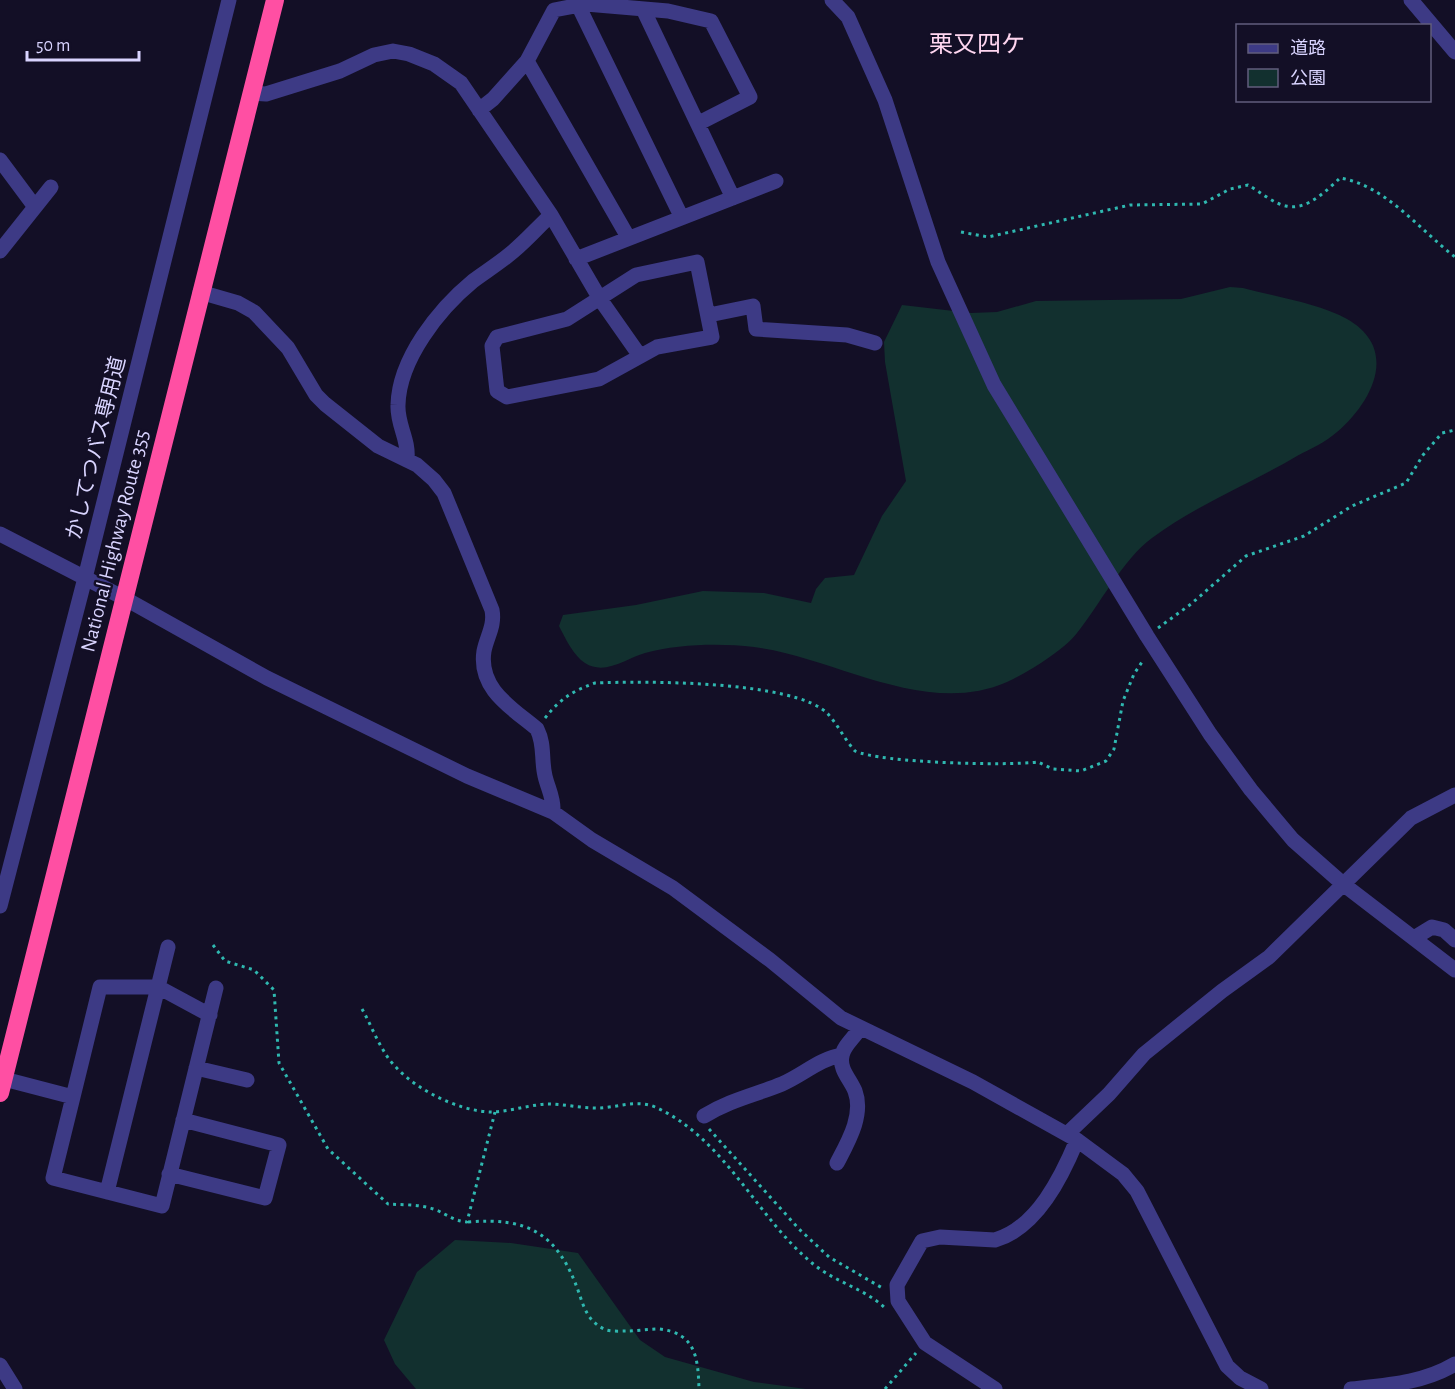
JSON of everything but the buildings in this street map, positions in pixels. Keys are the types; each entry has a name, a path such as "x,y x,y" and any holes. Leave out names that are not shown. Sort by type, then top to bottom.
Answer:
{"highway":[{"name":"National Highway Route 355","path":"2,1086 275,0"}],"street":[{"name":"かしてつバス専用道","path":"0,906 85,578 229,0"},
{"path":"832,0 849,17 885,100 938,262 994,385 1147,636 1210,734 1293,840 1343,884 1455,970"},
{"path":"1411,0 1455,52"},
{"path":"479,110 493,99 527,61 554,10 578,4 668,11 711,21 750,97 699,123"},
{"path":"578,4 681,216"},
{"path":"643,9 733,198"},
{"path":"251,93 266,94 340,71 374,55 393,51 418,57 451,74 461,83 550,215 600,299 640,356"},
{"path":"527,61 628,237"},
{"path":"0,160 35,207"},
{"path":"576,259 681,216 776,181"},
{"path":"0,251 51,187"},
{"path":"407,459 407,440 400,421 398,405 404,373 416,351 435,322 455,298 512,253 550,215"},
{"path":"697,262 709,315 712,337 668,344 640,356 599,379 507,397 499,394 492,345 497,337 567,319 636,275 697,262"},
{"path":"200,292 238,303 254,312 288,348 316,395 325,404 378,446 407,459 426,472 444,493 492,610 493,629 483,658 490,687 537,729 543,744 545,776 551,793 553,812"},
{"path":"709,315 753,306 756,329 847,335 875,344"},
{"path":"0,534 124,598 267,678 467,776 553,812 592,840 673,888 770,960 832,1011 860,1028 973,1082 1072,1137 1123,1174 1137,1191 1227,1366 1240,1378 1261,1389"},
{"path":"995,1389 918,1347 896,1296 900,1276 922,1241 940,1237 996,1240 1004,1238 1029,1220 1065,1167 1072,1137 1144,1054 1222,991 1269,957 1411,818 1455,795"},
{"path":"1414,938 1432,927 1444,930 1455,940"},
{"path":"107,1192 168,947"},
{"path":"210,1015 158,987 100,987 52,1179 162,1206 169,1174 210,1015 216,988"},
{"path":"837,1163 852,1131 857,1105 855,1091 842,1068 842,1055 860,1028"},
{"path":"704,1116 747,1094 781,1084 824,1060 842,1055"},
{"path":"196,1068 247,1080"},
{"path":"2,1086 73,1097"},
{"path":"169,1174 265,1198 279,1145 183,1120"},
{"path":"1351,1389 1437,1375 1455,1364"},
{"path":"0,1365 15,1389"}],"path":[{"path":"961,232 988,237 1130,205 1202,204 1230,189 1248,185 1286,207 1306,203 1323,194 1340,178 1357,180 1397,207 1455,257"},
{"path":"537,729 560,700 579,688 595,684 704,684 775,693 818,707 828,714 855,751 862,754 894,759 1023,764 1038,762 1053,769 1081,771 1106,761 1114,749 1123,701 1134,674 1143,664 1147,636 1191,604 1246,556 1304,536 1352,506 1406,483 1423,455 1443,433 1455,430"},
{"path":"213,945 225,961 254,970 274,990 279,1063 328,1149 388,1204 418,1205 436,1210 455,1221 513,1222 528,1226 541,1234 571,1270 585,1314 604,1329 657,1329 673,1332 689,1342 696,1352 699,1389"},
{"path":"362,1008 386,1055 415,1084 466,1110 495,1112 550,1104 580,1108 640,1104 656,1108 687,1127 727,1165 792,1244 811,1262 842,1284 876,1299 889,1313"},
{"path":"467,1222 495,1112"},
{"path":"704,1116 701,1119 755,1181 829,1257 896,1296"},
{"path":"918,1347 923,1360"},
{"path":"885,1389 918,1347"}],"green space":[{"path":"1230,287 1243,288 1311,305 1347,319 1363,331 1373,345 1376,360 1375,376 1370,391 1350,420 1328,439 1205,505 1152,538 1121,570 1071,640 1045,660 1015,678 976,691 944,693 880,682 785,653 727,645 685,646 658,650 638,655 616,665 600,668 581,660 561,631 559,626 563,615 636,605 703,591 764,593 811,603 816,589 825,578 854,575 882,516 906,481 885,362 884,342 902,305 971,313 997,312 1036,301 1181,299"},
{"path":"455,1240 511,1243 578,1253 640,1340 665,1357 754,1382 806,1389 416,1389 395,1364 384,1340 417,1272"}],"district":[{"name":"栗又四ケ","path":"977,45"}]}
